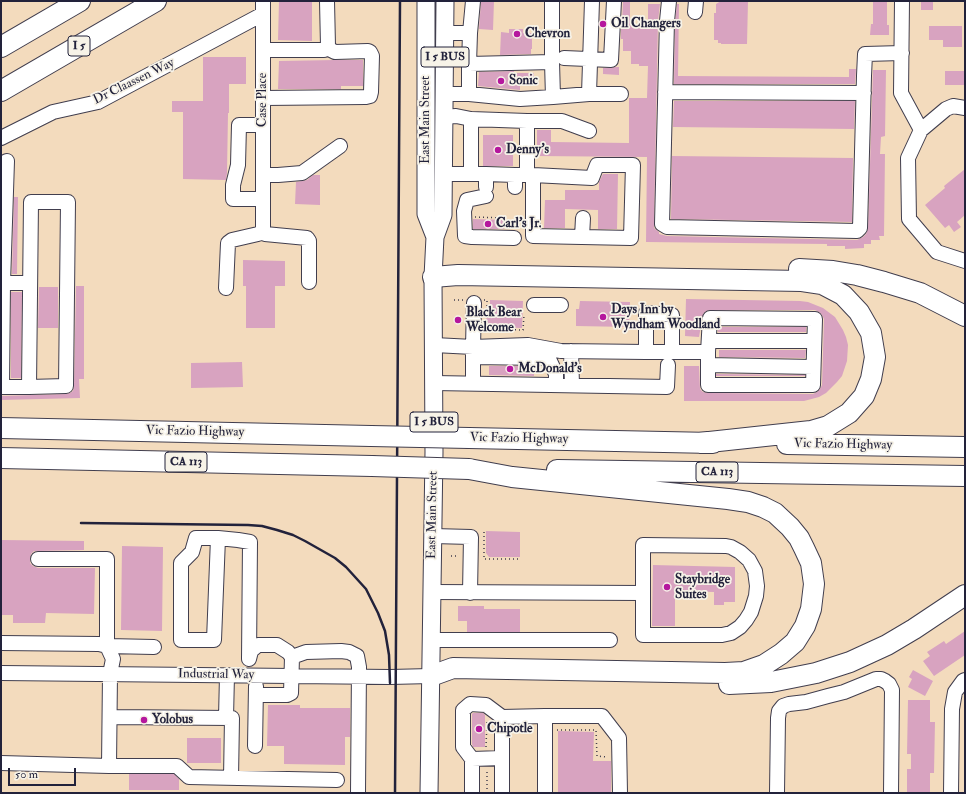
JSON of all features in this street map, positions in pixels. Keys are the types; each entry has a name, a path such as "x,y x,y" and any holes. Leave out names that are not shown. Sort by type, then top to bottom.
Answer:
{"highway":[{"path":"1,47 80,1"},
{"name":"I 5","path":"1,91 156,1"},
{"path":"434,270 803,269 833,271 857,275 920,293 965,316"},
{"path":"434,270 458,275 802,281 822,284 843,295 860,312 871,333 874,357 871,379 864,396 849,413 828,426 811,431 700,443"},
{"name":"Vic Fazio Highway","path":"1,428 700,443 965,447"},
{"name":"CA 113","path":"1,458 468,469 965,476"},
{"path":"431,676 453,668 725,673 744,672 764,665 781,654 795,642 805,626 811,609 814,584 811,563 804,548 799,538 790,527 775,513 763,507 748,502 728,499 512,477 468,469"},
{"path":"431,676 452,679 724,684 771,682 816,673 850,662 887,645 965,595"}],"main road":[{"name":"East Main Street","path":"426,1 426,214 435,237"},
{"name":"East Main Street","path":"429,793 433,536 434,270 435,237 443,216 445,1"},
{"path":"426,120 432,141 432,164 443,174"}],"street":[{"path":"327,1 327,48"},
{"path":"469,94 472,1"},
{"path":"552,1 558,60 553,97"},
{"path":"589,94 592,1"},
{"path":"469,64 590,59 611,60 613,2 596,1"},
{"path":"669,1 667,21 662,224 667,227 857,230 860,228 865,54 902,53"},
{"path":"902,1 901,93 921,130"},
{"name":"Case Place","path":"263,8 263,231"},
{"name":"Dr Claassen Way","path":"1,138 53,112 98,102 263,8"},
{"path":"445,33 470,33"},
{"path":"262,50 324,50 327,48 335,52 368,51 372,56 370,96 262,98"},
{"path":"500,63 507,68 536,69 544,73 546,78 544,91 537,96 506,98"},
{"path":"665,92 864,93"},
{"path":"444,94 469,94 520,99 589,94 621,94"},
{"path":"965,108 953,106 921,130 908,158 909,219 937,252 965,261"},
{"path":"444,117 456,116 471,119 562,121 588,131"},
{"path":"471,119 471,174"},
{"path":"510,234 470,237 465,236 464,211 467,200 486,186 522,178 592,178 597,165 633,165 632,238 533,236 522,178 527,121"},
{"path":"262,125 239,125 238,165 233,185 233,199 262,199"},
{"path":"262,175 302,173 340,146"},
{"path":"1,164 7,161 2,283 2,387 29,387 66,386 68,202 31,202 29,387"},
{"path":"443,174 471,174 486,186"},
{"path":"582,218 582,237"},
{"path":"226,288 228,242 258,234 263,231 265,234 307,238 309,241 309,282"},
{"path":"2,283 30,283"},
{"path":"473,383 474,301"},
{"path":"534,305 561,305"},
{"path":"434,383 668,387 672,315 646,313 646,352"},
{"path":"710,318 815,319 813,385 708,385 708,353 710,318"},
{"path":"473,352 528,345 561,351 646,352 670,359 708,353 814,341"},
{"path":"434,345 473,352 549,359 556,374 556,385"},
{"path":"571,351 572,385"},
{"path":"708,353 813,367"},
{"path":"433,536 471,537 470,593"},
{"path":"218,538 214,640 181,640 181,563 192,552 196,538 218,538 250,542 249,659 256,695 255,746"},
{"path":"644,545 731,547 740,552 749,560 755,571 757,586 756,596 751,612 746,620 740,627 731,633 722,635 643,634 643,593 644,545"},
{"path":"38,559 107,559 107,646 113,659 110,674 109,766"},
{"path":"432,592 643,593"},
{"path":"432,640 610,640"},
{"path":"1,643 99,644 107,646 154,647"},
{"path":"249,659 251,651 258,645 277,645 288,652 292,657 291,693 287,695 256,695"},
{"path":"292,657 306,652 341,651 349,652 357,656 359,667 358,793"},
{"name":"Industrial Way","path":"1,673 431,676"},
{"path":"226,675 226,718"},
{"path":"777,793 778,718 779,711 783,706 806,702 844,692 876,679 886,681 892,690 891,793"},
{"path":"951,793 952,709 955,692 965,680"},
{"path":"472,793 472,759 463,747 463,710 470,704 486,705 502,717 602,716 619,738 620,793"},
{"path":"545,716 546,793"},
{"path":"110,717 232,718 231,778"},
{"path":"502,717 502,793"},
{"path":"472,759 502,758"},
{"path":"1,763 177,766 189,777 337,780"}],"path":[{"path":"470,237 471,217 505,218 510,234"},
{"path":"454,300 487,300 487,329 523,330 524,315"},
{"path":"484,532 484,559 519,560"},
{"path":"552,729 596,730 597,756 608,757"}],"building":[{"path":"279,1 312,1 312,41 278,40"},
{"path":"481,1 494,1 493,30 479,29"},
{"path":"623,1 630,1 630,24 637,24 639,26 648,26 648,4 660,4 658,21 654,224 654,228 659,232 659,234 667,236 857,240 863,237 868,228 873,70 886,70 885,136 881,137 880,154 885,154 884,236 879,236 880,240 871,240 871,244 864,244 864,248 845,249 845,246 827,246 827,244 646,242 647,157 537,156 537,130 551,130 551,142 629,143 629,98 647,98 648,66 631,64 631,51 623,51 621,24"},
{"path":"721,1 748,1 747,44 721,44 718,43 718,40 714,40 714,13 716,13 716,4"},
{"path":"921,1 933,1 933,10 921,10"},
{"path":"873,2 887,2 887,25 889,25 889,35 870,35 871,24 873,24"},
{"path":"677,4 679,4 678,76 849,77 849,69 856,69 855,84 674,84 675,22"},
{"path":"929,26 962,26 962,47 943,47 943,40 929,40"},
{"path":"509,29 523,29 523,33 532,33 531,54 500,55 501,32 509,33"},
{"path":"203,57 246,57 246,84 229,84 226,180 183,179 183,112 172,112 172,101 203,101"},
{"path":"363,60 363,86 341,86 341,89 278,89 279,61"},
{"path":"619,67 619,75 603,74 603,68"},
{"path":"514,71 514,73 534,73 534,85 520,85 520,90 478,86 479,72"},
{"path":"945,71 965,71 965,85 945,85"},
{"path":"674,101 855,101 854,129 673,127"},
{"path":"483,135 513,135 513,166 483,166"},
{"path":"672,156 853,158 852,222 671,219"},
{"path":"965,169 965,215 957,222 961,227 954,232 949,225 945,228 925,205 945,188 944,186"},
{"path":"603,174 618,174 617,229 598,229 598,210 565,209 565,228 544,228 545,200 565,200 565,190 599,190 599,182"},
{"path":"313,175 320,175 320,205 295,204 296,182 307,180"},
{"path":"14,197 18,197 17,274 12,274"},
{"path":"473,219 505,220 504,229 473,229"},
{"path":"243,260 285,261 285,286 275,286 275,328 246,328 246,286 243,286"},
{"path":"76,286 84,286 84,379 79,379 80,398 1,400 1,396 66,394 73,391"},
{"path":"39,287 58,287 58,328 38,328"},
{"path":"11,292 22,292 21,378 11,378"},
{"path":"686,299 800,301 808,302 823,308 835,317 846,337 848,345 847,361 842,376 826,393 819,397 804,401 684,401 684,366 699,366 700,389 703,392 708,393 813,394 817,392 822,385 824,319 819,312 815,310 710,310 703,314 699,337 685,336"},
{"path":"490,300 523,301 522,328 490,327 490,325 486,325 487,307 490,307"},
{"name":"Days Inn by Wyndham Woodland","path":"580,301 630,302 629,327 576,326 576,309 579,309"},
{"path":"718,327 806,327 806,332 718,332"},
{"path":"719,350 806,350 805,358 719,357"},
{"path":"242,362 243,387 191,388 191,363"},
{"path":"489,366 534,366 534,376 489,375"},
{"path":"716,374 805,375 805,376 716,376"},
{"path":"486,531 520,532 520,557 489,557 486,553"},
{"path":"1,540 84,541 84,550 34,551 31,554 30,563 38,568 95,568 94,614 46,613 45,623 13,623 13,615 1,615"},
{"path":"122,546 163,547 162,631 121,630"},
{"path":"653,565 735,567 735,602 724,602 724,605 714,605 714,592 675,591 675,626 652,626"},
{"path":"458,606 484,606 484,609 520,609 520,632 467,632 467,621 458,621"},
{"path":"965,631 965,655 934,676 923,661 930,656 927,652 944,641 946,644"},
{"path":"913,670 933,681 925,696 908,687 912,679 909,677"},
{"path":"908,700 930,700 930,722 935,722 934,773 930,773 930,793 907,793 907,769 911,769 911,754 907,754"},
{"path":"268,705 300,705 300,708 350,708 350,737 345,737 345,765 284,764 284,746 267,746"},
{"path":"473,713 483,713 485,715 485,747 473,747"},
{"path":"558,731 594,732 593,761 611,761 611,793 558,793"},
{"path":"187,738 221,738 221,763 187,763"},
{"path":"129,774 174,774 179,779 179,790 129,790"}],"railway":[{"path":"395,793 400,1"},
{"path":"81,523 262,526 293,535 305,541 335,558 346,567 366,589 385,631 389,655 390,683"}],"place":[{"name":"Oil Changers","path":"603,24"},
{"name":"Chevron","path":"517,34"},
{"name":"Sonic","path":"501,81"},
{"name":"Denny's","path":"498,150"},
{"name":"Carl's Jr.","path":"488,224"},
{"name":"Days Inn by Wyndham Woodland","path":"603,317"},
{"name":"Black Bear Welcome","path":"458,320"},
{"name":"McDonald's","path":"510,369"},
{"name":"Staybridge Suites","path":"667,587"},
{"name":"Yolobus","path":"144,720"},
{"name":"Chipotle","path":"479,729"}]}
